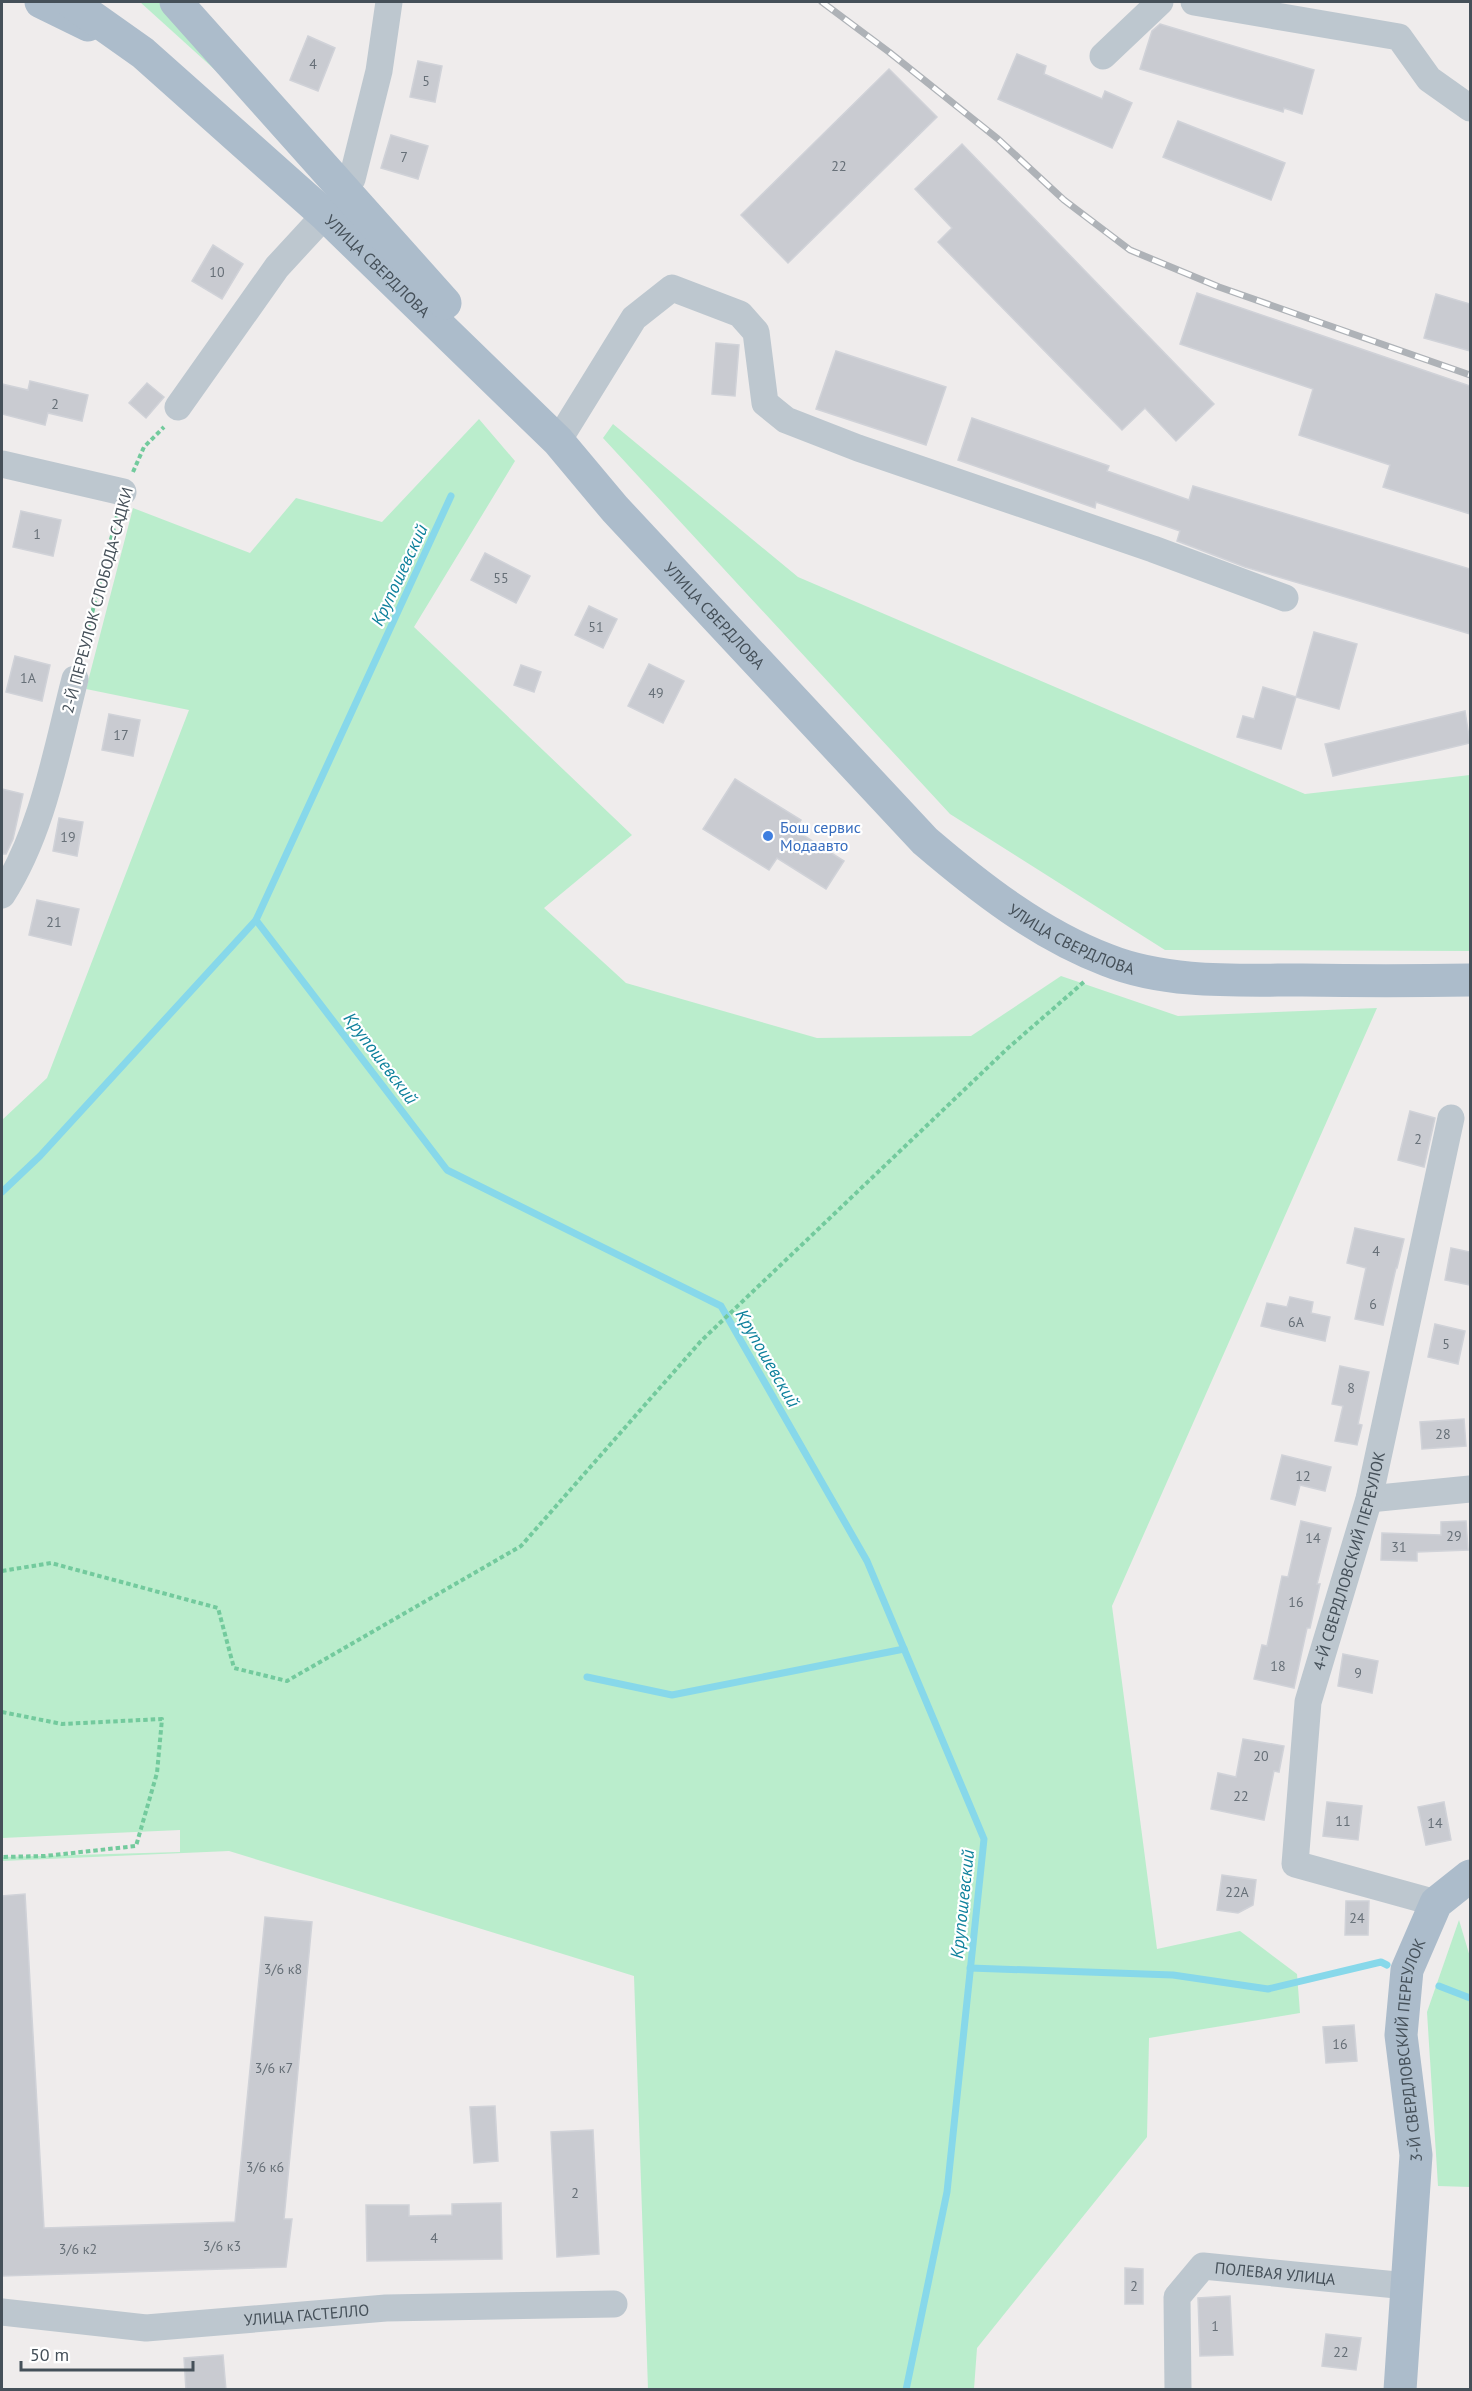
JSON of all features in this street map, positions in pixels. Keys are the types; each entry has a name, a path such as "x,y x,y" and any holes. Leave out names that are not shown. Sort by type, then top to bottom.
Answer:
{"main road":[{"path":"41,2 143,53"},
{"name":"УЛИЦА СВЕРДЛОВА","path":"71,2 143,53 334,202 460,319 615,509 925,841 966,877 1014,911 1070,944 1108,961 1144,972 1257,980 1470,980"},
{"path":"176,2 306,146 334,202"},
{"name":"3-Й СВЕРДЛОВСКИЙ ПЕРЕУЛОК","path":"1400,2390 1416,2155 1401,2035 1407,1970 1436,1903 1470,1876"}],"street":[{"path":"178,407 277,267 352,179 379,71 389,2"},
{"path":"1103,56 1160,2"},
{"path":"1194,2 1399,37 1429,79 1470,108"},
{"path":"558,441 634,318 672,288 740,314 756,332 765,403 786,420 858,448 1153,549 1285,598"},
{"path":"2,464 123,492"},
{"name":"2-Й ПЕРЕУЛОК СЛОБОДА-САДКИ","path":"2,895 16,873 40,812 75,679"},
{"name":"4-Й СВЕРДЛОВСКИЙ ПЕРЕУЛОК","path":"1436,1903 1295,1864 1308,1702 1369,1499 1451,1118"},
{"path":"1369,1499 1470,1489"},
{"name":"ПОЛЕВАЯ УЛИЦА","path":"1178,2390 1177,2297 1203,2265 1407,2286"},
{"name":"УЛИЦА ГАСТЕЛЛО","path":"2,2312 146,2328 386,2308 614,2304"}],"path":[{"name":"2-Й ПЕРЕУЛОК СЛОБОДА-САДКИ","path":"75,679 123,492 144,447 164,427 178,407"},
{"path":"2,1571 51,1563 218,1608 234,1668 287,1681 521,1546 701,1341 1008,1048 1108,961"},
{"path":"2,1712 62,1724 162,1719 157,1773 136,1846 45,1856 2,1857"}],"green space":[{"path":"140,2 162,2 308,154"},
{"path":"479,419 515,461 414,627 632,835 544,908 626,983 817,1038 971,1036 1061,976 1178,1016 1377,1008 1112,1606 1157,1949 1240,1931 1297,1974 1300,2013 1149,2038 1147,2137 977,2348 974,2389 648,2389 634,1976 229,1851 2,1861 2,1857 180,1852 180,1830 2,1838 2,1120 47,1078 189,710 86,689 133,508 250,553 296,498 382,522"},
{"path":"613,424 798,577 1305,794 1470,775 1470,951 1165,950 950,814 603,438"},
{"path":"1459,1920 1470,1957 1470,2187 1438,2186 1427,2012"}],"building":[{"path":"1160,24 1314,70 1302,114 1284,108 1283,112 1140,69 1152,31"},
{"path":"308,36 335,48 318,91 290,80"},
{"path":"1017,54 1046,66 1044,74 1102,99 1105,91 1132,103 1112,148 998,99"},
{"path":"418,61 442,66 435,102 410,97"},
{"path":"889,69 937,117 788,263 741,215"},
{"path":"1178,121 1285,163 1271,200 1163,157"},
{"path":"391,135 428,146 418,179 381,168"},
{"path":"962,144 1214,404 1176,441 1145,408 1122,430 938,242 952,228 915,189"},
{"path":"213,245 243,264 222,299 192,281"},
{"path":"1197,293 1470,386 1470,514 1383,487 1390,465 1299,435 1313,389 1180,344"},
{"path":"1436,294 1470,304 1470,351 1424,338"},
{"path":"716,343 739,345 735,396 712,394"},
{"path":"836,351 946,387 926,445 816,409"},
{"path":"30,381 88,395 82,421 48,413 45,425 2,414 2,384 28,390"},
{"path":"147,383 164,397 146,418 129,403"},
{"path":"972,418 1109,466 1107,471 1189,500 1193,486 1470,569 1470,634 1245,567 1177,541 1180,531 1096,502 1095,508 958,460"},
{"path":"21,511 61,520 53,556 13,547"},
{"path":"485,553 530,576 516,603 471,580"},
{"path":"589,606 617,619 603,648 575,635"},
{"path":"1314,632 1357,644 1339,709 1296,697"},
{"path":"15,656 50,665 42,701 6,692"},
{"path":"649,664 684,681 663,723 628,706"},
{"path":"521,665 541,672 534,692 514,685"},
{"path":"1263,687 1296,697 1281,749 1237,737 1243,716 1254,719"},
{"path":"1465,711 1470,743 1333,776 1325,744"},
{"path":"109,714 140,720 133,756 102,750"},
{"path":"735,779 801,820 795,830 844,861 826,889 777,858 769,870 703,829"},
{"path":"2,789 23,794 13,839 6,854 2,854"},
{"path":"59,818 83,822 77,856 53,851"},
{"path":"37,900 79,909 71,945 29,935"},
{"path":"1410,1111 1435,1118 1424,1167 1398,1160"},
{"path":"1355,1228 1404,1239 1383,1325 1355,1319 1366,1268 1347,1263"},
{"path":"1451,1248 1470,1252 1470,1285 1445,1280"},
{"path":"1290,1297 1313,1302 1311,1313 1330,1317 1325,1341 1261,1326 1267,1303 1287,1307"},
{"path":"1435,1324 1465,1331 1458,1364 1428,1357"},
{"path":"1340,1366 1369,1372 1358,1424 1362,1425 1357,1445 1335,1441 1343,1406 1332,1404"},
{"path":"1464,1419 1466,1446 1422,1449 1420,1422"},
{"path":"1282,1455 1331,1467 1325,1491 1300,1485 1295,1505 1271,1499"},
{"path":"1301,1521 1331,1528 1317,1584 1320,1584 1310,1628 1307,1628 1294,1688 1254,1679 1262,1645 1267,1646 1282,1576 1288,1577"},
{"path":"1466,1521 1468,1550 1417,1552 1417,1561 1381,1560 1382,1533 1441,1535 1441,1522"},
{"path":"1343,1654 1378,1661 1372,1693 1338,1686"},
{"path":"1243,1739 1284,1746 1279,1772 1274,1771 1264,1820 1211,1809 1218,1773 1236,1777"},
{"path":"1327,1802 1362,1806 1358,1840 1323,1836"},
{"path":"1444,1802 1451,1840 1426,1845 1418,1807"},
{"path":"1222,1875 1256,1880 1253,1905 1238,1913 1217,1910"},
{"path":"25,1894 44,2228 235,2222 265,1917 312,1922 284,2219 292,2219 286,2267 2,2276 2,1896"},
{"path":"1346,1901 1369,1901 1368,1935 1345,1935"},
{"path":"1354,2025 1357,2061 1326,2063 1323,2027"},
{"path":"495,2106 498,2161 474,2163 470,2107"},
{"path":"593,2130 599,2254 557,2257 551,2132"},
{"path":"501,2203 502,2259 367,2261 366,2205 409,2205 409,2216 452,2215 452,2204"},
{"path":"1125,2268 1143,2269 1143,2304 1125,2304"},
{"path":"1230,2296 1233,2355 1200,2356 1198,2298"},
{"path":"1326,2334 1361,2338 1356,2370 1322,2366"},
{"path":"223,2355 226,2390 186,2390 184,2358"}],"waterway":[{"name":"Крупошевский","path":"451,496 256,920 447,1170 721,1306 867,1561 984,1839 947,2192 906,2390"},
{"path":"2,1192 40,1156 256,920"},
{"path":"587,1677 672,1695 904,1649"},
{"path":"970,1968 1173,1975 1268,1989 1381,1962 1387,1965"},
{"path":"1439,1986 1470,1998"}],"railway":[{"path":"822,2 998,139 1064,200 1130,250 1219,287 1470,375"}],"place":[{"name":"Бош сервис Модаавто","path":"768,836"}]}
